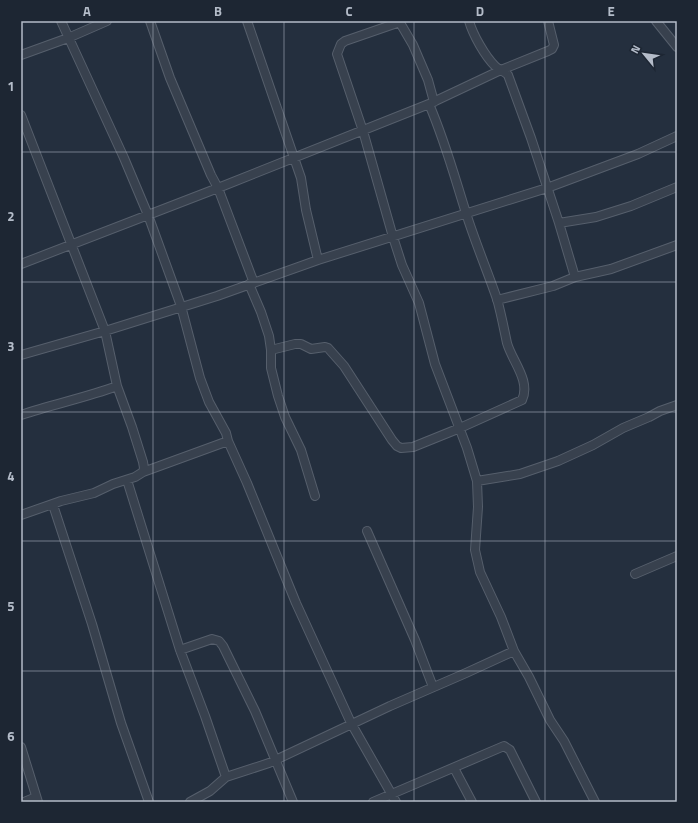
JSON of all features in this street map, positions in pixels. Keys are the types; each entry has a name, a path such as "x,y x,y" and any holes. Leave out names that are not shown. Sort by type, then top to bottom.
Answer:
{"street":[{"path":"61,21 148,215 181,306 200,378 215,416 223,427 296,603 351,723 396,802"},
{"path":"21,55 68,38 107,21"},
{"path":"150,21 174,88 218,188 262,312 269,336 271,368 278,396 285,417 301,450 315,496"},
{"path":"247,21 301,178 306,210 318,260"},
{"path":"271,350 295,344 301,344 311,349 325,346 328,348 344,366 392,440 401,448 413,447 460,428 522,400 524,394 523,381 508,346 497,300 466,213 432,103 428,80 400,21 345,41 338,48 337,54 363,131 402,265 418,303 426,329 429,346 442,385 460,428 478,481 475,550 478,567 483,582 501,617 514,651 529,677 550,720 564,741 594,802"},
{"path":"468,21 478,43 491,62 508,75 559,223 575,277"},
{"path":"21,264 363,131 432,103 502,70 552,50 554,41 548,21"},
{"path":"656,21 677,47"},
{"path":"21,115 105,331 117,386 138,444 143,462 143,472"},
{"path":"21,356 217,296 318,260 547,188 638,154 677,136"},
{"path":"559,223 602,215 630,206 677,187"},
{"path":"497,300 553,286 575,277 611,269 677,245"},
{"path":"21,415 51,405 79,399 117,386"},
{"path":"478,481 520,474 564,458 601,441 623,428 677,405"},
{"path":"21,515 61,501 94,493 143,472 228,441"},
{"path":"127,480 180,650 226,777"},
{"path":"53,505 92,624 121,723 149,802"},
{"path":"367,531 434,687"},
{"path":"635,574 677,556"},
{"path":"180,650 210,639 216,639 219,641 255,711 293,802"},
{"path":"190,802 210,790 226,777 269,763 274,759 351,723 514,651"},
{"path":"373,802 504,746 510,750 536,802"},
{"path":"21,747 37,799 24,802"},
{"path":"454,768 472,802"}]}
